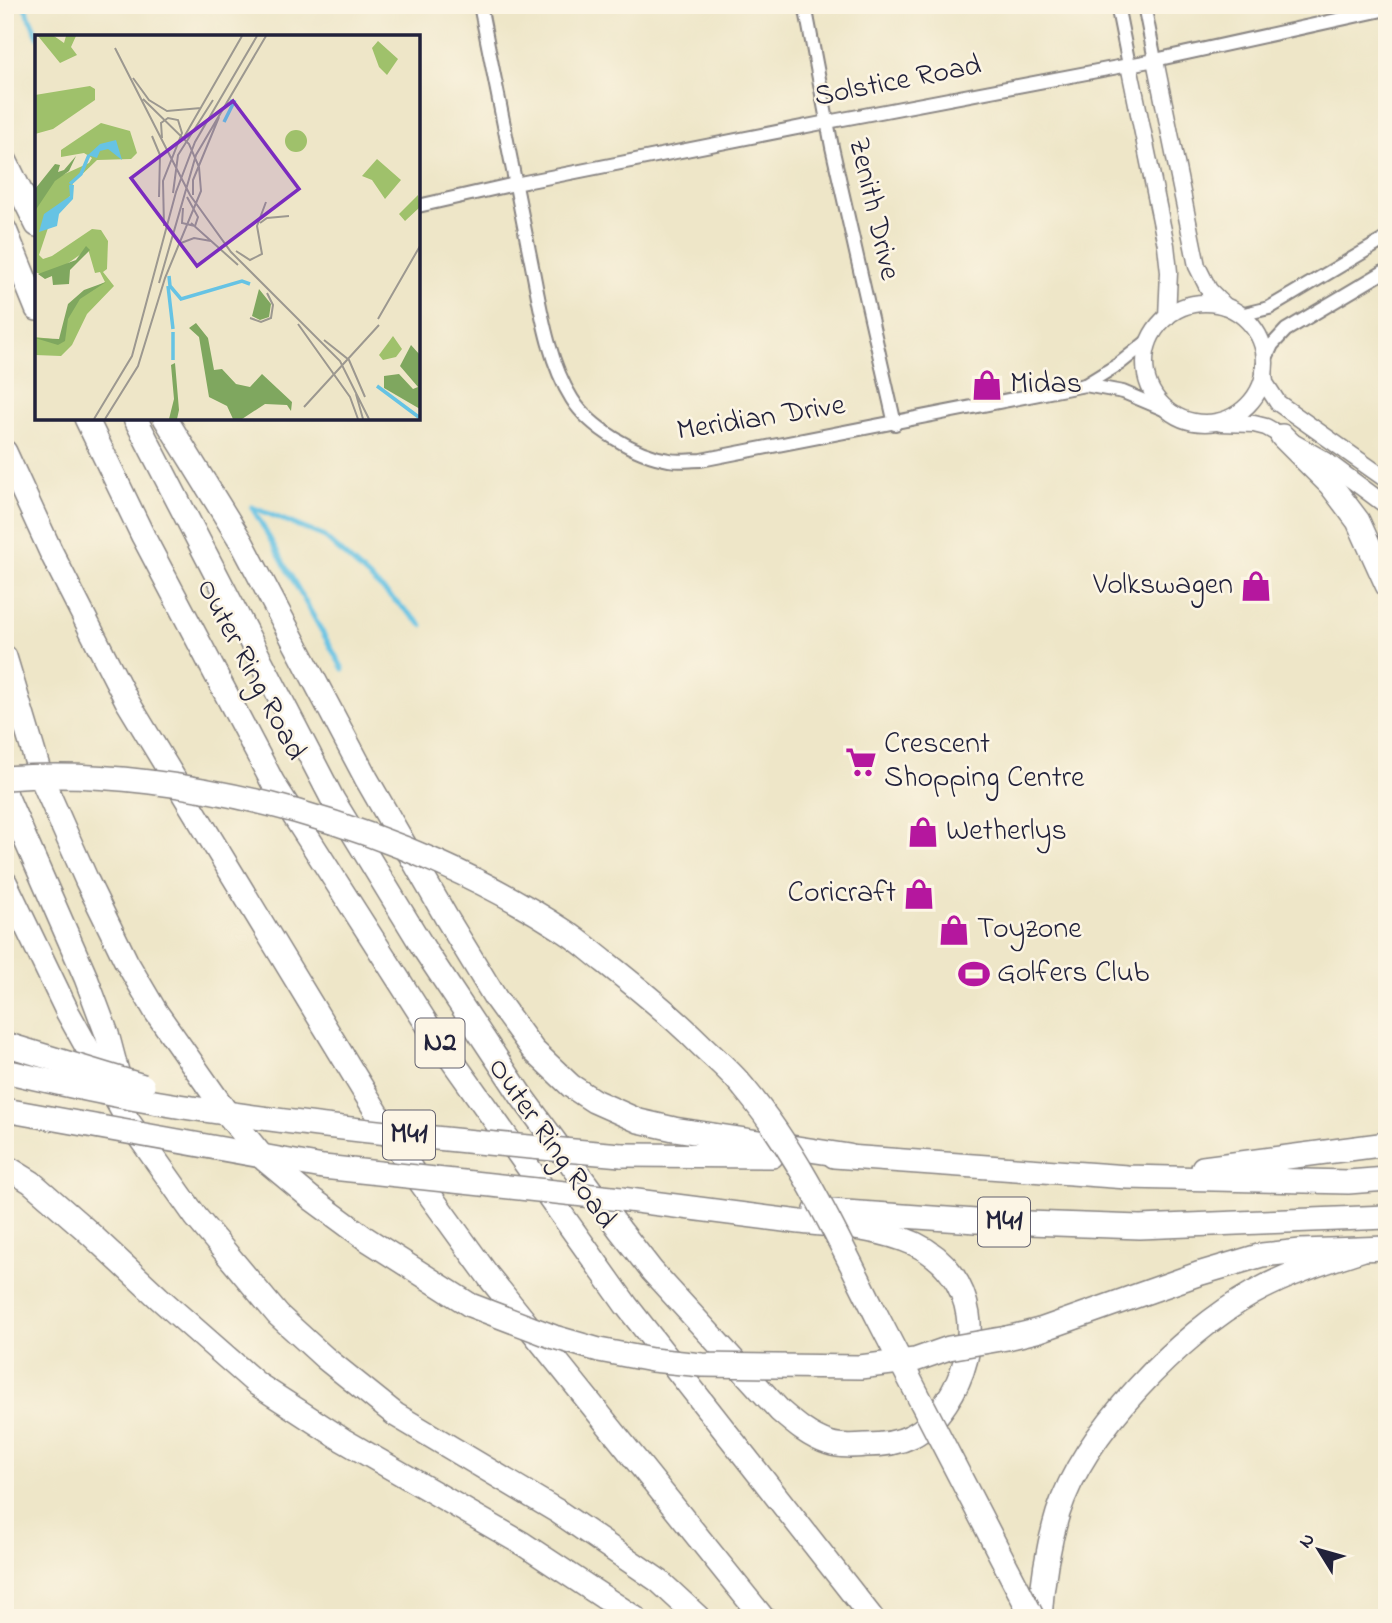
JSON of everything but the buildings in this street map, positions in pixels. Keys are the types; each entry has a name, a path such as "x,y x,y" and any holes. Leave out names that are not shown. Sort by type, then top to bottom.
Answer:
{"highway":[{"path":"5,160 34,219"},
{"path":"5,230 35,304"},
{"name":"Outer Ring Road","path":"87,420 143,536 273,783 432,1032 626,1305 872,1618"},
{"path":"136,420 333,800 424,949 522,1097 652,1271 780,1411 803,1430 830,1444 883,1445 913,1436 937,1417 953,1394 965,1366 971,1337 968,1309 958,1284 941,1259 914,1244 853,1228 621,1199"},
{"path":"166,420 242,543 366,778 446,917 496,999 533,1050 571,1086 594,1101 639,1121 674,1129 849,1156"},
{"path":"1282,436 1330,484 1358,521 1387,585"},
{"path":"5,452 51,552 127,701 412,1172 489,1277 763,1618"},
{"path":"5,657 41,777 126,961 156,1012 229,1116 265,1160 312,1199 365,1238 470,1305 554,1337 599,1350 652,1360 702,1365 860,1367 915,1360 949,1348 1040,1330 1198,1274 1262,1255 1387,1248"},
{"path":"5,778 33,776 154,782 290,811 406,849 480,882 566,932 663,1008 744,1087 815,1194 1034,1618"},
{"path":"5,793 86,978 120,1076 128,1121"},
{"path":"5,882 68,1013 128,1121 196,1217 253,1287 325,1358 396,1415 557,1511 659,1581 699,1618"},
{"path":"5,1044 150,1088 198,1109"},
{"name":"M41","path":"5,1072 198,1109 457,1141 621,1155 849,1156 1127,1177 1348,1182 1387,1179"},
{"name":"M41","path":"5,1110 323,1167 621,1199 976,1221 1140,1227 1387,1217"},
{"path":"1127,1177 1387,1144"},
{"path":"5,1166 31,1182 257,1384 343,1440 523,1544 635,1618"},
{"path":"1040,1618 1058,1512 1075,1473 1096,1440 1141,1385 1182,1346 1253,1293 1308,1267 1362,1250"}],"street":[{"name":"Meridian Drive","path":"480,5 515,184 555,364 572,400 593,422 642,453 670,460 701,460 1085,385 1119,364 1149,340"},
{"name":"Zenith Drive","path":"805,5 827,122 895,424"},
{"path":"1117,5 1166,245 1169,272 1167,317"},
{"path":"1144,5 1197,266 1209,290 1252,327 1261,342 1264,358 1257,393 1242,410 1212,423"},
{"name":"Solstice Road","path":"420,206 827,122 1155,60 1387,9"},
{"path":"1387,238 1269,308 1233,311 1210,303 1192,305 1167,317 1149,340 1145,356 1146,377 1154,396 1168,411 1189,421 1266,427 1325,460 1387,506"},
{"path":"1387,270 1286,330 1272,345 1263,368 1265,383 1278,403 1387,480"},
{"name":"Meridian Drive","path":"1085,385 1124,392 1168,411"}],"waterway":[{"path":"5,8 9,5"},
{"path":"24,5 37,35"},
{"path":"252,507 323,536 422,625"},
{"path":"252,507 343,669"}],"place":[{"name":"Midas","path":"987,385"},
{"name":"Volkswagen","path":"1256,586"},
{"name":"Crescent Shopping Centre","path":"861,762"},
{"name":"Wetherlys","path":"923,832"},
{"name":"Coricraft","path":"919,894"},
{"name":"Toyzone","path":"954,930"},
{"name":"Golfers Club","path":"974,974"}]}
